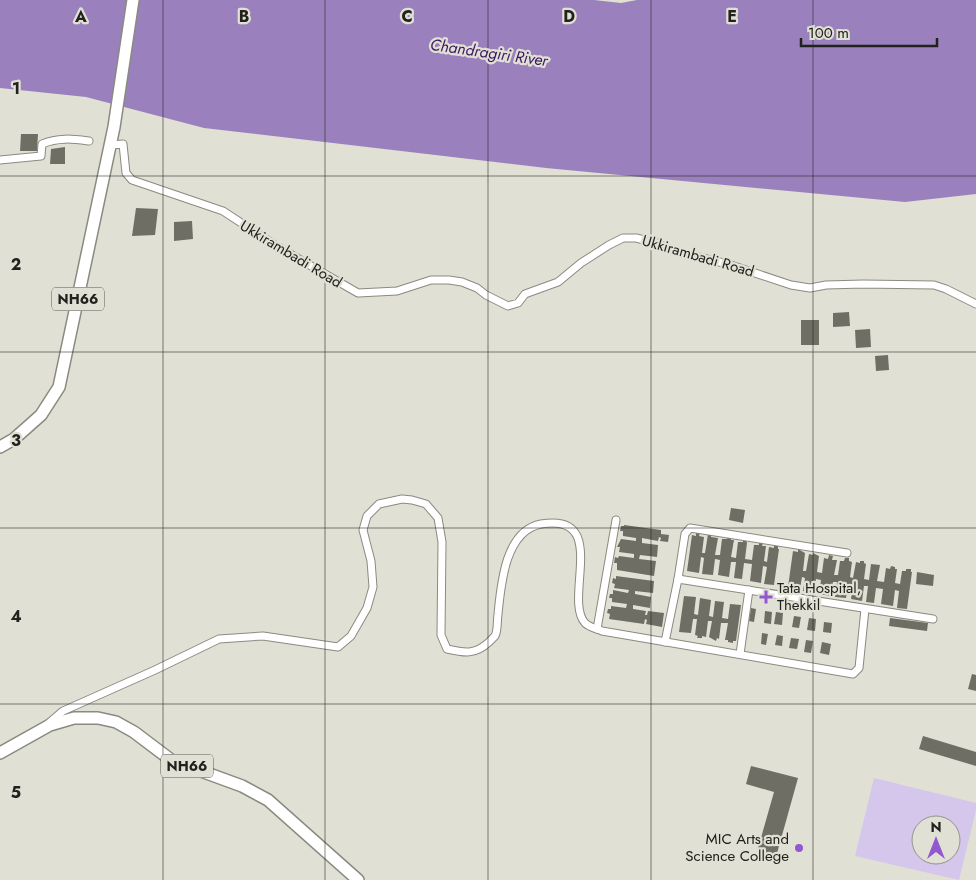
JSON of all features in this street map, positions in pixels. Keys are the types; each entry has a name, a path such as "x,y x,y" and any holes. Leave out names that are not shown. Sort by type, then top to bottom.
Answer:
{"highway":[{"name":"NH66","path":"0,447 14,439 41,415 59,387 114,127 133,0"},
{"name":"NH66","path":"0,753 50,725 74,718 98,718 116,722 134,732 171,760 242,786 268,800 358,880"}],"street":[{"path":"0,160 41,156 42,144 52,140 69,138 89,141"},
{"name":"Ukkirambadi Road","path":"110,145 123,144 126,173 132,180 223,211 358,293 397,291 431,280 449,280 462,282 477,288 486,295 508,306 518,303 526,294 558,282 609,244 623,238 636,238 657,243 677,252 728,264 791,285 810,288 826,285 863,284 934,285 976,304"},
{"path":"39,731 63,711 219,639 263,636 338,647 351,636 367,608 373,587 371,561 363,530 367,516 379,504 402,499 426,504 438,518 442,542 441,635 448,649 461,652 480,650 495,636 507,559 516,539 524,531 539,524 554,523 568,527 577,536 581,550 579,600 581,617 586,625 597,629 853,674 859,668 865,609"},
{"path":"597,629 616,520"},
{"path":"665,642 685,534 690,528 847,553"},
{"path":"678,579 933,619"},
{"path":"740,654 748,590"}],"shaded area":[{"path":"874,778 976,803 976,810 959,880 855,856"}],"water":[{"name":"Chandragiri River","path":"0,0 594,0 621,3 637,0 976,0 976,194 905,202 546,168 204,128 86,97 0,88"}],"building":[{"path":"21,134 38,134 37,151 20,151"},
{"path":"65,147 65,164 50,164 51,149"},
{"path":"136,208 158,209 155,235 132,236"},
{"path":"192,221 193,239 174,241 174,222"},
{"path":"849,312 850,326 833,327 833,313"},
{"path":"801,320 819,320 819,345 801,345"},
{"path":"870,329 871,347 856,348 855,330"},
{"path":"888,355 889,370 876,371 875,356"},
{"path":"731,508 745,510 743,523 729,520"},
{"path":"621,526 661,530 661,534 669,535 668,542 660,541 661,538 659,537 658,541 642,538 642,543 658,545 657,557 640,555 639,559 656,561 654,576 617,570 617,563 614,563 615,557 634,558 634,554 619,552 620,547 617,547 621,539 636,541 636,538 623,536 623,531 620,531"},
{"path":"696,533 700,533 699,536 704,537 702,553 705,553 708,534 711,537 718,538 715,555 720,555 722,539 727,539 728,537 734,540 731,557 736,558 738,542 743,542 743,540 746,540 747,543 745,559 752,560 754,545 759,545 759,542 763,543 762,546 766,546 764,561 767,562 769,547 774,548 774,545 778,546 774,585 764,584 767,567 763,566 761,583 750,581 752,564 744,563 742,579 734,578 736,562 731,562 729,577 718,575 720,560 715,559 713,575 702,574 704,558 701,557 699,573 687,571 692,535 696,536"},
{"path":"798,549 805,553 803,571 806,571 809,554 813,555 813,553 819,556 817,572 822,573 824,558 828,559 829,555 833,556 832,560 837,560 834,575 838,575 840,561 844,561 845,558 849,558 849,561 852,562 850,577 853,578 856,562 860,563 860,561 864,561 866,564 864,579 869,580 871,564 880,565 877,581 884,582 886,568 895,567 897,569 895,583 900,584 902,571 911,569 907,609 897,608 899,591 895,590 893,606 881,604 883,589 876,588 874,603 866,602 868,586 864,586 862,601 851,599 853,584 848,584 846,598 835,597 837,582 833,582 831,596 819,594 821,580 816,579 814,593 803,591 805,578 802,577 800,589 788,587 793,551 798,552"},
{"path":"917,572 934,575 933,586 916,584"},
{"path":"616,576 654,581 653,593 635,591 635,594 651,597 650,608 633,605 633,609 646,611 645,615 647,615 648,611 664,613 662,627 646,624 647,620 645,619 644,624 609,619 610,614 607,613 611,606 626,608 627,604 612,602 612,598 609,598 610,594 613,594 613,590 628,593 629,590 614,588 615,584 612,583 613,578 616,579"},
{"path":"684,596 696,597 694,614 698,615 700,598 711,600 709,616 713,617 715,601 724,602 722,618 728,619 730,604 741,605 736,641 733,641 733,643 725,640 728,623 721,623 719,639 717,638 716,641 709,637 712,621 708,621 706,637 697,638 698,636 695,635 697,619 693,619 691,633 679,632"},
{"path":"751,608 756,609 754,622 749,621"},
{"path":"765,611 772,612 771,624 764,623"},
{"path":"776,612 783,613 782,625 774,624"},
{"path":"794,616 801,617 799,628 792,627"},
{"path":"809,618 816,619 815,631 807,630"},
{"path":"890,618 928,623 927,631 889,626"},
{"path":"824,622 832,623 831,633 823,632"},
{"path":"762,633 768,634 766,645 761,644"},
{"path":"777,635 783,636 782,646 775,645"},
{"path":"791,638 799,639 797,649 789,648"},
{"path":"806,640 813,641 811,653 804,652"},
{"path":"822,642 831,644 829,655 820,653"},
{"path":"972,674 976,675 976,691 968,689"},
{"path":"923,736 976,752 976,766 919,749"},
{"name":"MIC Arts and Science College","path":"751,766 798,778 776,857 757,852 774,792 746,784"}],"place":[{"name":"Tata Hospital, Thekkil","path":"766,597"},
{"name":"MIC Arts and Science College","path":"799,848"}]}
